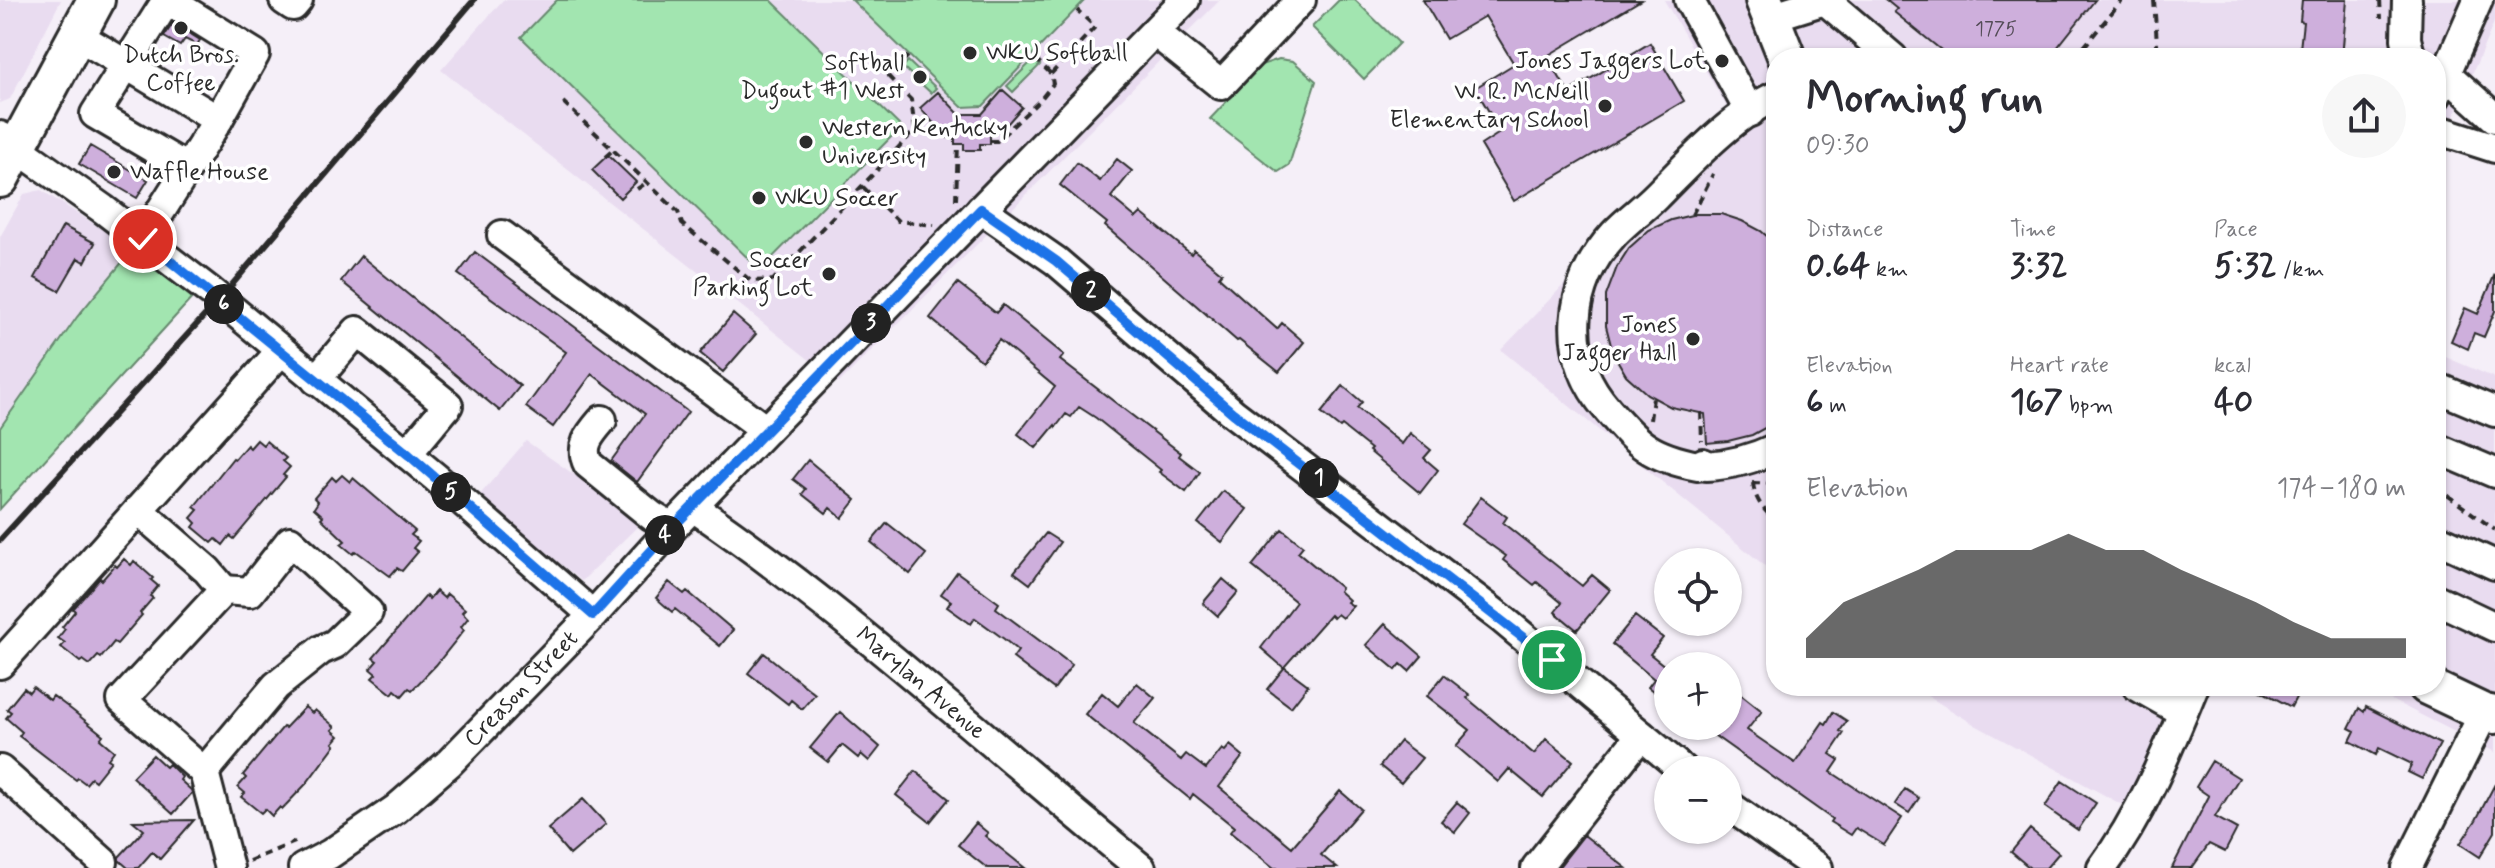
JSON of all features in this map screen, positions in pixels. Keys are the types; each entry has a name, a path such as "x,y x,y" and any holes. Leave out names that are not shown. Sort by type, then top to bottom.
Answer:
{"main road":[{"path":"6,154 96,0"},
{"path":"1768,8 1783,48"},
{"path":"2446,695 2491,717"}],"street":[{"path":"143,239 218,120 255,54 167,0 95,114 187,168"},
{"path":"284,0 293,6 298,0"},
{"name":"Creason Street","path":"303,868 330,854 396,809 449,763 593,615 968,210 1185,0"},
{"path":"1155,32 1221,85 1301,0"},
{"path":"1689,0 1750,112"},
{"path":"1768,8 1825,0 1881,48"},
{"path":"2407,0 2408,48"},
{"path":"2446,71 2478,0"},
{"path":"77,35 218,120"},
{"path":"2446,91 2495,118"},
{"path":"1766,102 1676,174 1614,234 1592,265 1578,296 1575,323 1576,352 1585,376 1601,403 1640,444 1656,455 1675,462 1698,466 1703,463 1706,466 1742,462 1766,452"},
{"path":"2446,132 2495,148"},
{"path":"6,154 143,239 407,454 593,615"},
{"path":"968,210 1056,261 1233,413 1501,618 1666,756"},
{"path":"502,235 766,430"},
{"path":"316,380 357,331 448,405 407,454"},
{"path":"0,664 280,352"},
{"path":"2446,391 2495,412"},
{"path":"602,420 586,441 584,452 588,464 652,516 672,528"},
{"path":"2446,452 2495,473"},
{"name":"Marylan Avenue","path":"693,507 762,554 868,638 1141,868"},
{"path":"138,510 207,570 224,590 250,592 290,541 368,612 335,644 321,650 276,686 204,772"},
{"path":"2446,543 2495,565"},
{"path":"224,590 122,700 204,772 229,868"},
{"path":"2446,604 2495,627"},
{"path":"2102,868 2138,810 2188,699"},
{"path":"2407,868 2491,717"},
{"path":"1536,868 1641,735"},
{"path":"0,770 103,862"},
{"path":"1742,815 1818,868"}],"path":[{"path":"2083,48 2122,0"},
{"path":"2154,0 2158,48"},
{"path":"1051,74 1095,27 1077,10"},
{"path":"563,102 678,212 682,224 751,281 773,280 915,130 911,100 888,76 908,56"},
{"path":"990,141 997,141 1053,84 1051,74 1033,56"},
{"path":"915,130 956,141 968,210"},
{"path":"605,157 613,150"},
{"path":"637,189 646,183"},
{"path":"863,187 898,221 942,226"},
{"path":"1766,484 1753,483 1755,496 1766,510"},
{"path":"2446,494 2495,530"}],"shaded area":[{"path":"0,0 61,0 10,99 0,103"},
{"name":"Western Kentucky University","path":"503,0 1220,0 839,383 441,70"},
{"path":"1664,0 2495,0 2495,20 2446,135 2446,48 1766,48 1766,567 1501,350 1730,112"},
{"path":"41,190 133,249 77,317 0,428 0,237 24,194"},
{"path":"2446,357 2495,378 2495,752 2383,696 2446,696"},
{"path":"526,441 642,522 582,581 478,497"},
{"path":"1928,696 2180,696 2130,809"}],"green space":[{"name":"WKU Soccer","path":"557,0 771,0 901,127 760,270 521,37"},
{"name":"WKU Softball","path":"852,0 1085,0 983,106 962,107"},
{"path":"1339,0 1355,0 1399,43 1364,79 1312,27"},
{"path":"1279,59 1293,61 1316,81 1289,165 1278,172 1210,119 1261,65"},
{"path":"1033,60 1040,65 1013,92 1007,86"},
{"name":"Softball Dugout #1 West","path":"908,61 936,88 931,93 903,67"},
{"path":"133,249 193,297 0,509 0,428 77,317"}],"building":[{"name":"W. R. McNeill Elementary School","path":"1423,0 1641,0 1547,56 1568,92 1650,43 1684,101 1514,201 1481,145 1501,132 1475,88 1514,64 1485,16 1446,39"},
{"path":"1886,0 2095,0 2057,48 1939,48 1894,12 1897,9"},
{"path":"2302,0 2347,0 2343,48 2300,48 2303,22 2300,21"},
{"path":"173,23 200,40 197,45 185,39 180,46 164,37"},
{"path":"1003,90 1022,107 1001,131 994,130 994,134 990,134 990,144 980,144 980,150 964,150 964,144 955,144 955,135 944,135 920,108 938,92 959,114 982,114"},
{"name":"Waffle House","path":"90,146 148,180 137,198 79,164"},
{"path":"608,155 636,182 620,198 592,170"},
{"path":"1117,159 1132,171 1111,197 1136,218 1141,213 1191,254 1194,250 1222,273 1219,277 1277,329 1282,323 1304,342 1279,372 1237,341 1105,226 1107,223 1060,185 1077,163 1100,181"},
{"name":"Jones Jagger Hall","path":"1696,214 1721,214 1742,221 1766,235 1766,427 1752,435 1707,443 1705,414 1671,407 1647,394 1626,375 1613,353 1606,326 1606,296 1617,267 1629,248 1649,230"},
{"path":"63,226 95,243 85,262 78,258 59,291 35,278"},
{"path":"475,252 688,412 637,482 611,461 645,414 592,374 553,427 526,407 566,352 458,274"},
{"path":"361,256 520,386 500,411 341,281"},
{"path":"2495,274 2495,311 2484,337 2474,333 2468,349 2451,341 2465,308 2478,314"},
{"path":"958,283 996,313 1003,305 1064,355 1060,360 1181,453 1179,456 1200,472 1186,492 1079,407 1071,417 1066,414 1036,448 1018,434 1055,387 999,340 982,361 930,318"},
{"path":"733,314 756,334 723,372 700,353"},
{"path":"1343,386 1362,402 1357,408 1402,444 1410,433 1431,450 1424,458 1438,470 1420,493 1369,451 1371,449 1321,413"},
{"path":"257,440 263,445 266,441 286,458 283,461 290,467 283,475 286,477 234,539 230,536 223,545 216,539 212,543 193,527 196,523 191,518 198,510 194,507 233,458"},
{"path":"808,460 856,500 842,518 830,508 826,513 802,494 806,489 793,479"},
{"path":"342,475 350,482 353,478 415,531 411,535 419,541 413,548 418,552 402,571 397,568 390,576 356,551 353,554 341,544 345,541 314,508 318,502 314,498 332,477 336,481"},
{"path":"1223,491 1247,509 1222,542 1198,523"},
{"path":"1481,497 1507,517 1503,523 1582,586 1592,575 1610,590 1577,630 1555,612 1562,603 1537,582 1534,585 1503,560 1506,556 1461,524"},
{"path":"887,523 926,554 910,574 871,542"},
{"path":"1282,529 1303,546 1298,552 1341,588 1339,591 1353,606 1342,618 1337,614 1333,618 1330,615 1284,667 1308,685 1291,707 1267,689 1284,668 1261,648 1296,602 1252,566"},
{"path":"1046,533 1060,542 1030,584 1014,572"},
{"path":"124,559 131,565 134,561 153,578 151,580 158,586 150,596 153,598 117,644 114,642 101,658 98,656 90,665 83,660 80,662 61,647 65,643 58,638 65,629 62,627 100,578 102,580"},
{"path":"957,572 999,603 996,608 1072,665 1054,689 1013,658 1018,651 1004,639 975,618 971,624 947,607 951,601 941,594"},
{"path":"1223,579 1238,592 1218,616 1203,603"},
{"path":"669,582 684,594 687,591 733,630 720,646 675,609 672,612 656,598"},
{"path":"436,591 444,598 447,594 465,609 462,612 468,618 461,627 464,630 412,690 409,688 402,696 395,690 392,694 372,678 376,674 370,669 377,661 373,658 426,596 429,599"},
{"path":"1635,616 1654,631 1654,636 1663,638 1650,654 1654,657 1654,679 1612,644"},
{"path":"1385,624 1422,656 1409,671 1401,664 1396,670 1366,645"},
{"path":"764,653 815,694 802,709 791,700 788,704 748,673"},
{"path":"1444,675 1534,754 1546,739 1573,761 1543,797 1509,769 1498,782 1456,746 1470,730 1427,696"},
{"path":"1137,683 1155,698 1134,723 1181,760 1186,754 1206,769 1222,749 1225,751 1230,745 1243,756 1219,787 1292,847 1340,791 1361,809 1321,855 1337,868 1274,868 1230,832 1234,827 1193,794 1190,799 1085,714 1102,693 1118,706"},
{"path":"33,687 50,700 53,696 72,710 103,735 100,739 114,751 108,759 111,761 95,781 91,778 86,784 78,778 76,780 19,736 22,732 6,718 11,712 7,709 24,688 29,692"},
{"path":"1742,695 1762,711 1747,730 1795,763 1833,712 1847,721 1840,731 1844,733 1830,754 1839,760 1831,772 1902,818 1884,845 1856,828 1851,835 1830,822 1832,819 1721,740 1742,740"},
{"path":"2271,696 2297,696 2291,707"},
{"path":"305,707 312,713 315,710 335,727 332,730 339,736 306,784 282,809 280,807 272,816 265,809 261,813 241,797 245,793 238,787 246,778 243,775 283,727"},
{"path":"2366,707 2440,744 2422,779 2408,772 2412,764 2379,748 2376,755 2350,741 2355,731 2349,728 2359,708 2364,712"},
{"path":"840,712 880,747 869,761 861,754 858,758 842,745 828,762 810,748"},
{"path":"1400,741 1422,758 1401,783 1380,766"},
{"path":"153,755 166,767 169,764 191,790 192,793 173,814 132,777"},
{"path":"2212,761 2239,778 2215,817 2237,829 2225,852 2209,844 2192,868 2172,868 2209,796 2196,787"},
{"path":"915,771 949,799 930,822 896,795"},
{"path":"2062,781 2096,803 2078,830 2045,807"},
{"path":"2495,784 2495,832 2480,857 2460,844"},
{"path":"1905,789 1919,798 1909,813 1895,804"},
{"path":"583,799 606,824 570,855 548,829"},
{"path":"1457,802 1470,813 1455,832 1441,821"},
{"path":"194,820 160,859 152,852 138,868 128,868 119,860 144,830 133,821"},
{"path":"976,823 988,833 985,836 1025,868 987,868 958,845"},
{"path":"2030,829 2059,853 2046,868 2030,868 2011,852"},
{"path":"1584,835 1626,868 1558,868"}],"railway":[{"path":"0,540 219,300 474,0"}],"place":[{"name":"Dutch Bros. Coffee","path":"181,28"},
{"name":"WKU Softball","path":"970,53"},
{"name":"Jones Jaggers Lot","path":"1722,61"},
{"name":"Softball Dugout #1 West","path":"920,77"},
{"name":"W. R. McNeill Elementary School","path":"1605,106"},
{"name":"Western Kentucky University","path":"806,142"},
{"name":"Waffle House","path":"114,172"},
{"name":"WKU Soccer","path":"759,198"},
{"name":"Soccer Parking Lot","path":"829,274"},
{"name":"Jones Jagger Hall","path":"1693,339"}],"route":[{"path":"143,239 409,455 593,615 672,528 981,209 1056,261 1233,413 1552,660"}]}
